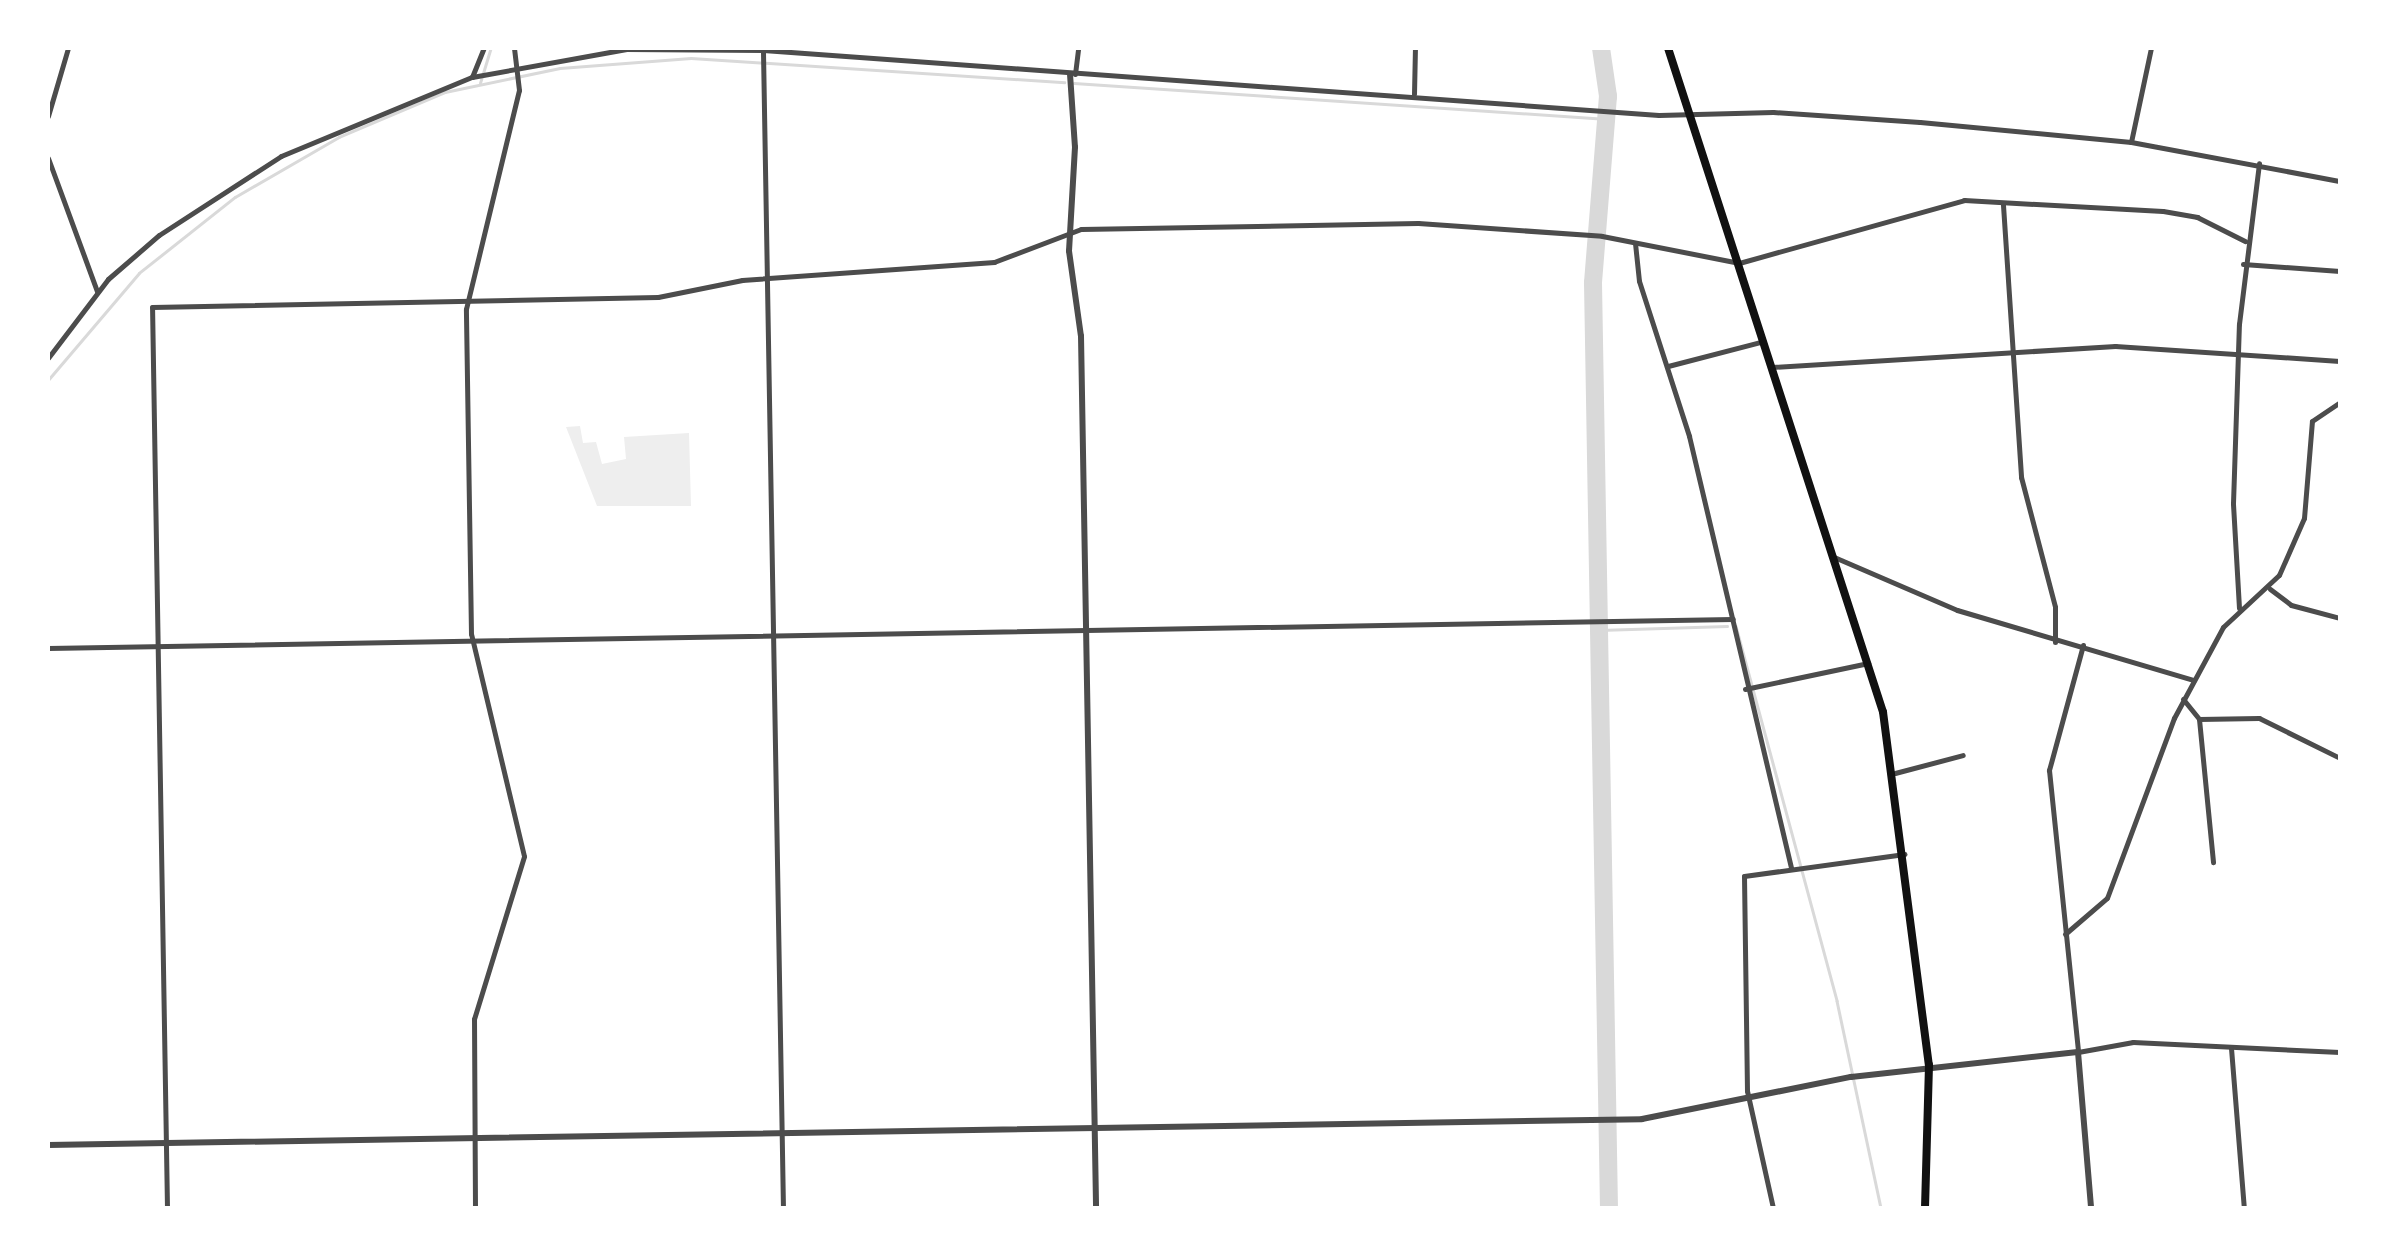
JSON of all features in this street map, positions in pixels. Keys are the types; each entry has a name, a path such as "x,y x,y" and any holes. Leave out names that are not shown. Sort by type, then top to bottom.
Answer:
{"main road":[{"path":"1668,48 1684,112 1868,663 1895,773 1929,1065 1925,1208"}],"street":[{"path":"48,116 68,48"},
{"path":"472,77 484,48"},
{"path":"475,1208 474,1020 524,856 472,642 466,300 520,81 514,48"},
{"path":"836,48 838,57"},
{"path":"1078,48 1072,74 1071,232 1081,336 1096,1208"},
{"path":"1414,94 1415,48"},
{"path":"2131,142 2151,48"},
{"path":"48,358 97,291 159,235 281,156 472,77 626,49 838,57 1684,112 1774,112 2131,142 2340,181"},
{"path":"763,53 783,1208"},
{"path":"48,158 97,291"},
{"path":"2239,608 2233,502 2238,353 2245,241 2259,163"},
{"path":"167,1208 152,307 658,297 766,278 994,262 1071,232 1418,223 1602,236 1733,262 1964,200 2163,211 2197,217 2245,241"},
{"path":"2003,204 2021,478 2055,607 2055,642"},
{"path":"1635,242 1639,281 1668,366 1792,869"},
{"path":"2243,264 2340,270"},
{"path":"1668,366 1760,342"},
{"path":"1769,368 2152,346 2340,361"},
{"path":"2064,934 2108,898 2183,699 2239,608 2270,588 2304,518 2312,421 2340,402"},
{"path":"1834,558 2055,642 2083,645 2194,680"},
{"path":"2270,588 2291,604 2340,618"},
{"path":"48,648 1733,620"},
{"path":"2083,645 2049,770 2091,1208"},
{"path":"1745,688 1868,663"},
{"path":"2183,699 2198,719 2213,862"},
{"path":"2198,719 2256,717 2340,758"},
{"path":"1895,773 1963,755"},
{"path":"1773,1208 1748,1099 1744,876 1905,854"},
{"path":"48,1145 1617,1119 1929,1065 2078,1052 2133,1042 2340,1052"},
{"path":"2230,1048 2244,1208"}],"shaded area":[{"path":"580,426 583,443 596,442 602,464 626,459 624,437 689,433 691,506 597,506 566,427"}],"waterway":[{"path":"480,83 491,48"},
{"path":"1601,48 1608,96 1593,283 1609,1208"},
{"path":"48,380 139,273 235,197 339,137 445,92 560,68 691,58 1064,82"},
{"path":"1074,83 1607,119"},
{"path":"1599,630 1727,626"},
{"path":"1736,626 1837,1001 1881,1208"}]}
